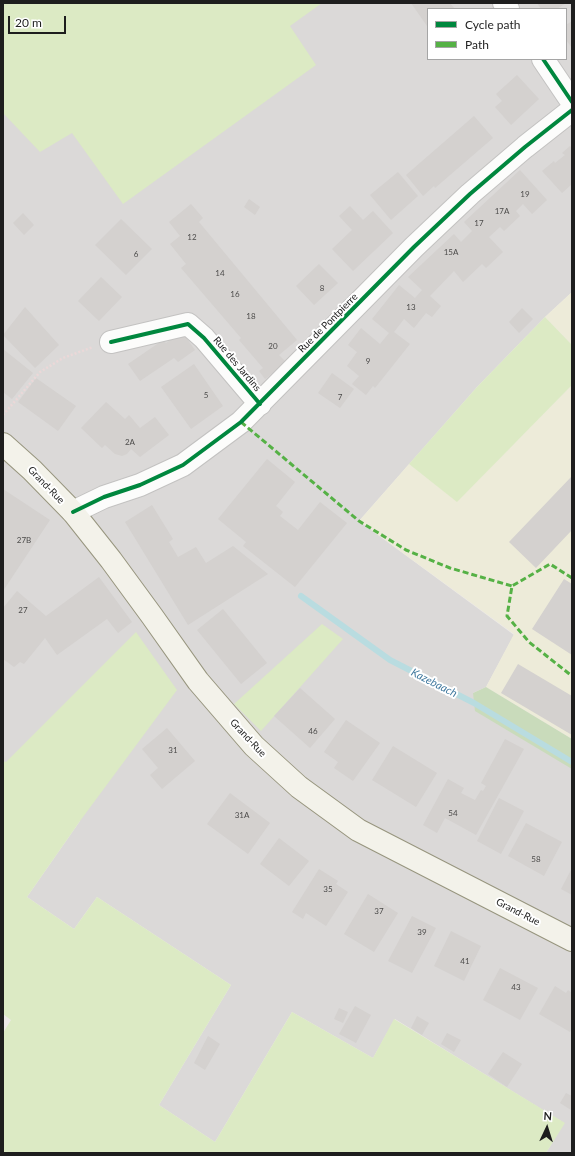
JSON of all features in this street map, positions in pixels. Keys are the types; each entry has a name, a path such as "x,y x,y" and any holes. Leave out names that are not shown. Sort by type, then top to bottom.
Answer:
{"main road":[{"name":"Grand-Rue","path":"3,444 32,470 74,512 111,560 198,681 254,746 299,787 358,830 572,940"}],"street":[{"path":"544,60 572,102"},
{"name":"Rue de Pontpierre","path":"74,512 104,497 140,485 184,465 242,422 414,247 470,194 525,147 572,110"},
{"name":"Rue des Jardins","path":"111,342 188,324 204,338 260,404"}],"path":[{"path":"3,415 40,372 63,358 91,347 111,342"}],"shaded area":[{"path":"3,3 572,3 572,292 545,317 477,387 359,521 514,635 486,687 473,693 572,762 572,1153 546,1153 564,1123 395,1019 373,1058 292,1012 215,1142 159,1105 231,985 97,897 74,929 27,897 80,821 3,761"},
{"path":"572,292 572,345 545,317"},
{"path":"572,385 572,739 486,687 514,634 359,521 409,464 457,501"}],"green space":[{"path":"3,3 322,3 290,26 316,65 123,204 72,133 40,152 3,113"},
{"path":"545,317 572,345 572,385 457,502 409,464 477,387"},
{"path":"322,624 343,639 261,731 234,704"},
{"path":"136,632 177,690 80,821 27,897 74,929 97,897 231,985 159,1105 215,1142 292,1012 373,1058 394,1019 565,1123 546,1153 3,1153 3,1033 11,1020 3,1014 3,761 6,762"},
{"path":"486,687 572,739 572,769 475,711 473,693"}],"building":[{"path":"411,3 450,3 454,8 427,8 427,26"},
{"path":"537,3 566,3 558,8 540,8"},
{"path":"572,21 572,48 567,41 567,24"},
{"path":"517,75 539,99 511,125 495,107 502,101 496,94"},
{"path":"474,116 493,138 435,188 434,186 423,196 406,175"},
{"path":"570,146 572,148 572,184 562,193 542,171 554,161 555,163 565,155 562,153"},
{"path":"520,170 547,200 532,214 523,204 516,211 520,216 504,231 500,227 489,237 503,252 486,268 482,264 463,282 454,271 430,296 441,306 432,317 426,313 414,328 404,319 394,332 410,344 375,388 373,386 366,395 352,384 359,376 347,366 357,352 348,345 361,328 380,344 389,333 372,319 399,285 415,298 422,290 408,277 454,234 461,242 472,231 464,222"},
{"path":"398,172 418,196 391,220 370,195"},
{"path":"249,199 260,207 255,215 244,207"},
{"path":"191,204 203,218 199,222 297,340 279,355 286,362 265,379 259,371 263,368 239,340 241,338 181,268 186,264 170,244 180,236 169,222"},
{"path":"350,206 363,220 373,211 393,233 353,271 332,249 352,230 339,216"},
{"path":"23,213 34,225 24,235 13,223"},
{"path":"121,219 152,249 126,275 95,245"},
{"path":"319,264 338,283 314,305 296,286"},
{"path":"101,277 122,297 99,321 78,301"},
{"path":"25,307 59,345 35,368 3,335"},
{"path":"522,308 533,319 519,333 509,322"},
{"path":"182,332 195,350 178,362 174,358 140,381 128,364 163,340 166,343"},
{"path":"3,349 33,373 12,399 3,392"},
{"path":"194,364 223,406 191,429 161,387"},
{"path":"332,373 354,389 340,408 318,393"},
{"path":"36,378 76,406 58,431 18,402"},
{"path":"106,402 125,419 129,415 140,428 155,417 169,435 140,457 131,449 127,454 122,456 115,454 105,445 102,448 81,428"},
{"path":"267,459 295,482 276,506 283,512 280,516 298,530 320,502 347,523 295,587 243,546 246,542 218,519"},
{"path":"572,476 572,530 536,568 509,542"},
{"path":"3,489 50,520 3,591"},
{"path":"152,505 173,539 169,542 178,557 196,547 206,563 233,546 268,574 188,625 125,522"},
{"path":"99,577 132,622 118,633 107,619 57,655 45,638 24,664 20,662 14,667 3,659 3,608 17,591 46,616"},
{"path":"564,579 572,584 572,655 532,629"},
{"path":"223,609 267,663 241,684 197,630"},
{"path":"518,664 572,696 572,735 501,693"},
{"path":"300,688 335,719 310,748 274,716"},
{"path":"346,720 380,743 353,781 334,768 338,762 324,752"},
{"path":"167,728 195,761 162,789 150,775 158,768 142,749"},
{"path":"505,739 524,749 476,835 445,818 437,833 423,825 448,779 464,788 461,793 475,800 481,790 483,791 486,786 481,783"},
{"path":"393,746 437,773 416,807 372,780"},
{"path":"230,793 270,823 248,854 207,824"},
{"path":"499,798 524,811 501,854 477,841"},
{"path":"526,823 562,842 544,876 508,856"},
{"path":"279,838 309,861 289,886 260,864"},
{"path":"572,868 572,895 561,889"},
{"path":"319,869 338,881 336,884 348,892 326,926 306,913 303,919 292,912"},
{"path":"368,894 398,913 374,952 344,934"},
{"path":"412,916 436,928 412,973 388,961"},
{"path":"451,931 481,946 464,981 434,966"},
{"path":"500,968 538,988 520,1020 483,1000"},
{"path":"555,986 566,993 568,990 572,993 572,1028 570,1032 539,1014"},
{"path":"355,1006 371,1015 356,1043 339,1034"},
{"path":"339,1008 348,1012 343,1023 334,1019"},
{"path":"417,1016 429,1023 422,1035 411,1028"},
{"path":"447,1033 461,1040 454,1052 441,1044"},
{"path":"208,1036 220,1044 205,1070 194,1063"},
{"path":"503,1052 522,1064 507,1087 488,1074"},
{"path":"566,1093 572,1096 571,1110 560,1103"}],"waterway":[{"name":"Kazebaach","path":"301,596 390,660 474,703 572,762"}],"marked path":[{"path":"241,422 359,521 406,550 450,568 512,586"},
{"path":"572,578 550,564 512,586 507,616 529,642 572,676"}],"cycle path":[{"path":"544,60 572,102"},
{"path":"73,512 104,497 140,485 183,465 241,422 414,247 470,194 525,147 572,110"},
{"path":"111,342 188,324 204,338 260,404"}]}
